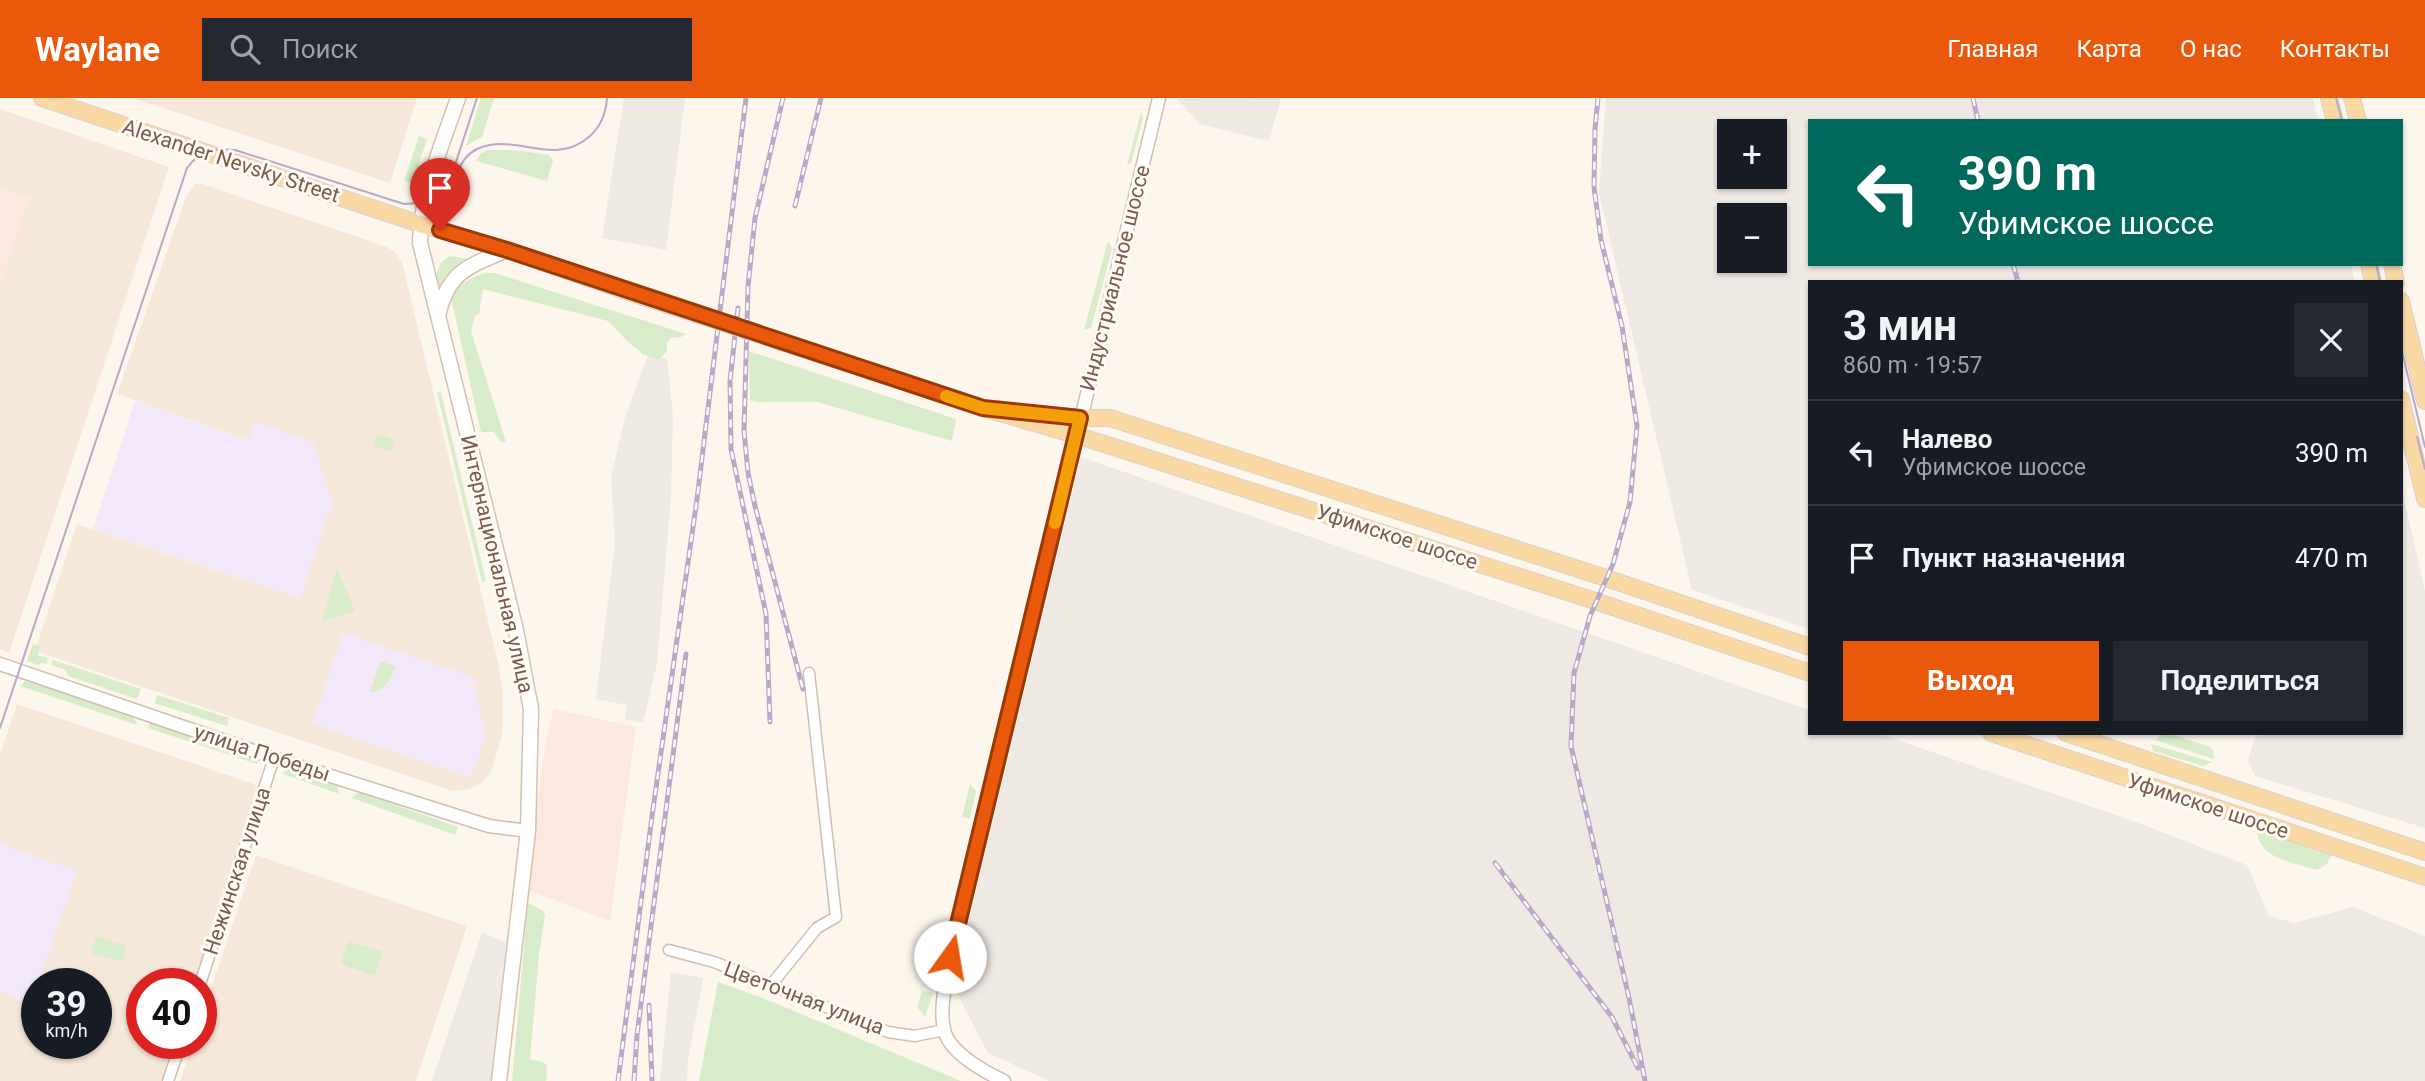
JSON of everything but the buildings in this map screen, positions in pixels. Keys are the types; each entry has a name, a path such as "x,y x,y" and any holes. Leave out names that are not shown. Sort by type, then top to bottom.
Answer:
{"main road":[{"name":"Alexander Nevsky Street","path":"42,98 420,224"},
{"name":"Интернациональная улица","path":"458,98 428,187 420,224 420,243 516,630 531,709 528,831 499,1081"},
{"path":"2329,98 2334,119"},
{"path":"2352,98 2357,119"},
{"name":"Уфимское шоссе","path":"420,224 507,250 983,408 1076,435 1595,601 1808,672"},
{"path":"439,314 442,298 458,273 507,250"},
{"path":"2403,309 2425,401"},
{"path":"2403,407 2425,499"},
{"name":"Уфимское шоссе","path":"983,408 1080,418 1110,418 1606,578 1808,646"},
{"name":"Уфимское шоссе","path":"1997,735 2425,877"},
{"name":"Уфимское шоссе","path":"2072,735 2425,852"}],"street":[{"name":"Индустриальное шоссе","path":"944,1030 944,995 950,957 1159,98"},
{"name":"улица Победы","path":"0,664 274,758 489,826 528,831"},
{"path":"771,985 817,928 836,917 809,673"},
{"name":"Нежинская улица","path":"205,968 274,758"},
{"name":"Цветочная улица","path":"669,950 714,962 888,1032 915,1036 944,1030"},
{"path":"944,1030 960,1053 984,1072 1004,1081"},
{"path":"168,1081 176,1059"}],"shaded area":[{"path":"132,98 417,98 390,183"},
{"path":"624,98 685,98 666,250 602,238"},
{"path":"1281,98 1269,141 1200,124 1177,99"},
{"path":"1606,98 2313,98 2318,119 1808,119 1808,266 2351,266 2355,280 1808,280 1808,629 1692,590 1599,193"},
{"path":"0,109 169,167 9,653 0,649 0,278 2,279 29,198 0,189"},
{"path":"195,184 203,184 387,247 395,252 402,262 499,667 503,698 502,736 491,772 480,784 453,791 35,651 77,524 300,598 332,501 255,423 249,441 117,394 186,197"},
{"path":"0,189 29,198 3,279 0,278"},
{"path":"648,355 667,359 673,416 671,497 657,663 643,723 625,719 627,705 596,699 615,544 611,477 625,418"},
{"path":"135,401 248,441 255,422 313,442 332,501 300,598 93,529"},
{"path":"1081,457 1808,710 1808,735 1883,735 2136,822 2247,865 2269,916 2294,923 2353,907 2425,936 2425,1081 1049,1081 988,1053 953,986"},
{"path":"2403,494 2425,591 2425,828 2255,776 2248,760 2255,737 2403,735"},
{"path":"343,633 473,677 485,737 471,778 312,724"},
{"path":"17,704 260,786 199,968 126,968 126,1059 169,1059 162,1081 0,1081 0,755"},
{"path":"554,709 636,727 610,921 530,891 546,738"},
{"path":"0,844 77,871 43,968 21,968 21,999 0,992"},
{"path":"256,855 467,926 416,1081 180,1081 188,1059 217,1059 217,971"},
{"path":"482,932 506,943 491,1081 432,1081"},
{"path":"671,972 703,978 687,1081 660,1081"}],"green space":[{"path":"481,98 494,98 482,137 466,146"},
{"path":"1141,112 1143,118 1131,163 1127,165"},
{"path":"419,136 427,139 412,183 404,181"},
{"path":"488,150 515,150 549,155 553,161 547,181 476,161 480,154"},
{"path":"1108,241 1112,249 1091,328 1084,330"},
{"path":"450,256 469,259 451,273 439,289 438,270"},
{"path":"485,273 495,273 686,334 671,338 667,343 667,351 659,360 643,354 608,321 483,289 479,314 475,316 471,331 506,442 501,442 494,432 481,432 451,297 465,282"},
{"path":"749,351 956,419 952,441 817,402 750,400"},
{"path":"437,392 441,393 486,581 482,582"},
{"path":"377,434 395,440 391,452 373,446"},
{"path":"337,568 355,611 322,621"},
{"path":"33,644 40,646 38,655 48,658 47,664 38,665 27,661"},
{"path":"53,660 141,689 137,699 68,676 65,670 51,665"},
{"path":"380,661 396,666 390,680 383,687 370,692"},
{"path":"25,681 133,715 137,725 20,686"},
{"path":"157,695 229,718 227,726 154,703"},
{"path":"151,720 202,737 205,744 238,754 246,752 260,756 257,764 148,728"},
{"path":"2160,735 2173,735 2208,746 2213,750 2214,759 2155,740"},
{"path":"2151,744 2212,762 2203,766 2153,751"},
{"path":"286,766 337,784 339,794 283,774"},
{"path":"970,784 976,791 970,819 962,817"},
{"path":"358,792 458,827 455,835 352,798"},
{"path":"2257,830 2331,855 2327,864 2316,870 2278,858 2264,847"},
{"path":"528,903 543,911 545,915 530,1059 547,1066 546,1081 512,1081"},
{"path":"96,936 127,946 122,962 91,953"},
{"path":"348,941 383,952 375,976 341,964"},
{"path":"718,982 763,998 961,1081 699,1081"},
{"path":"922,991 933,993 925,1017 917,1007"}],"tram line":[{"path":"455,165 477,98"},
{"path":"0,728 187,168 192,162 208,152 220,149 235,150 404,204 417,203 430,199 447,188 464,160 477,149 505,144 548,150 576,145 590,136 600,124 607,98"},
{"path":"2336,98 2341,119"},
{"path":"2376,266 2380,280"},
{"path":"2403,355 2425,447"},
{"path":"2417,437 2425,469"}],"railway":[{"path":"618,1081 697,499 746,98"},
{"path":"783,98 755,218 748,287 744,431 748,473 755,506 803,689"},
{"path":"795,206 821,98"},
{"path":"1598,98 1594,187 1601,240 1622,326 1637,426 1630,502 1613,564 1590,616 1574,673 1571,746 1629,998 1645,1081"},
{"path":"1973,98 1978,119"},
{"path":"2014,266 2017,280"},
{"path":"738,308 730,381 731,449 766,614 770,722"},
{"path":"634,1081 637,1035 686,654"},
{"path":"1495,863 1612,1017 1638,1068"},
{"path":"649,1005 652,1081"}],"slow traffic":[{"path":"946,396 983,408 1080,418 1055,523"}],"route":[{"path":"440,230 983,408 1080,418 950,957"}]}
